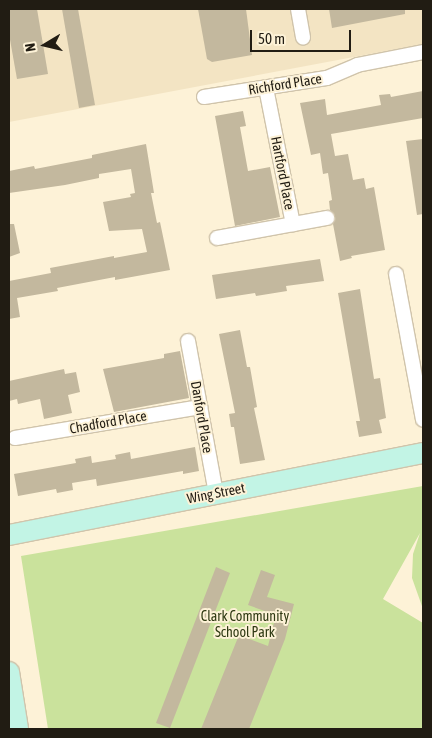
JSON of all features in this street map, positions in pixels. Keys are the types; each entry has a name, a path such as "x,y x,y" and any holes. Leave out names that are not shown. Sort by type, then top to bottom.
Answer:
{"street":[{"path":"298,9 303,38"},
{"name":"Richford Place","path":"204,97 326,78 356,66 423,52"},
{"name":"Hartford Place","path":"266,88 293,224 327,218"},
{"path":"217,238 293,224"},
{"path":"396,274 423,420"},
{"name":"Danford Place","path":"188,341 216,493"},
{"name":"Chadford Place","path":"15,438 200,406"},
{"name":"Wing Street","path":"9,535 423,453"},
{"path":"9,672 18,729"}],"shaded area":[{"path":"9,9 423,9 423,44 9,122"}],"green space":[{"name":"Clark Community School Park","path":"423,486 423,609 412,578 413,554 420,533 383,599 423,623 423,729 48,729 21,556"}],"building":[{"path":"9,9 37,9 48,74 17,79 9,34"},
{"path":"62,9 78,9 95,105 79,108"},
{"path":"198,9 246,9 252,55 212,62 207,59"},
{"path":"329,9 405,9 405,14 332,28"},
{"path":"423,91 423,118 331,134 335,156 348,154 353,180 364,178 366,189 374,187 385,250 351,256 352,258 340,261 333,224 335,216 330,210 329,201 332,200 328,173 323,174 320,153 311,155 300,103 325,99 327,115 381,105 379,95 390,94 391,97"},
{"path":"243,111 246,126 240,127 248,171 270,167 280,217 235,226 215,116"},
{"path":"423,139 423,214 417,215 406,141"},
{"path":"146,144 154,193 151,193 157,223 160,222 170,270 115,280 115,277 57,288 58,291 17,298 20,317 9,319 9,281 51,273 50,268 147,252 142,229 109,231 103,202 131,197 130,194 135,193 131,169 99,174 99,178 65,185 9,193 9,171 34,166 35,169 92,158 92,155"},
{"path":"9,224 14,224 20,253 9,257"},
{"path":"320,259 324,281 286,286 287,291 256,296 255,293 216,299 212,275"},
{"path":"360,289 374,379 380,378 386,418 379,420 382,433 359,437 356,421 360,421 338,293"},
{"path":"240,330 247,367 250,367 257,407 254,408 265,460 240,464 234,427 231,427 229,414 235,413 219,334"},
{"path":"180,351 189,398 114,412 103,369 164,358 164,354"},
{"path":"64,369 65,374 76,372 80,392 68,395 72,413 44,419 40,399 18,404 17,399 9,401 9,381"},
{"path":"195,447 199,471 183,474 183,471 97,486 96,479 72,483 73,490 57,493 56,489 18,496 14,474 76,463 75,459 91,456 92,463 116,459 115,455 130,452 131,459"},
{"path":"216,567 230,573 170,728 156,723"},
{"path":"261,570 275,575 267,597 294,604 285,639 249,729 201,729 239,635 268,646 276,615 248,605"}]}
